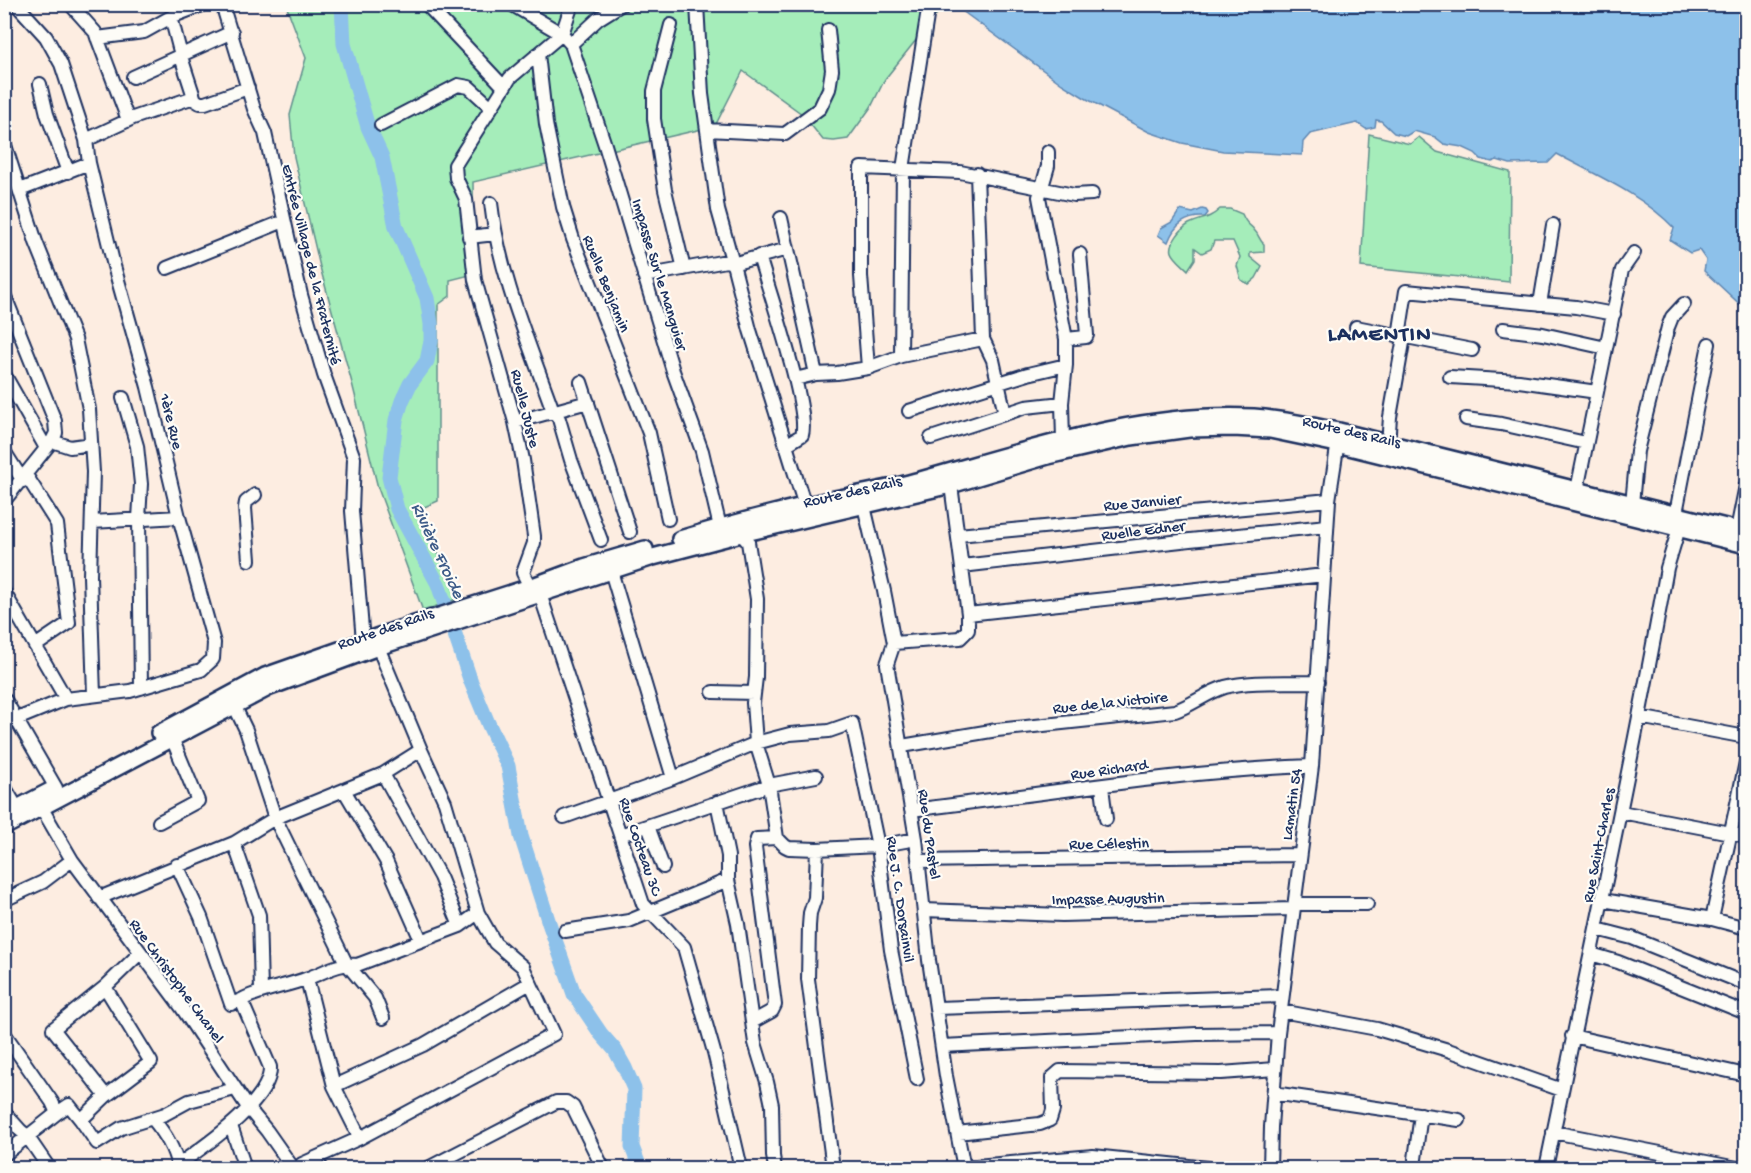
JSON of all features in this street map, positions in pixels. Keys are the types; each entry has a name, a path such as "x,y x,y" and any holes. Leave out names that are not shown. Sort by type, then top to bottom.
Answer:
{"main road":[{"name":"Route des Rails","path":"535,591 584,567 720,527 907,483 1126,425 1208,417 1255,417 1293,422 1338,438 1585,506 1742,531"},
{"name":"Route des Rails","path":"4,827 39,803 56,788 265,676 363,641 400,634 535,591 686,548 951,485 1088,446 1131,437 1189,429 1233,428 1270,430 1388,445 1632,504 1746,545"},
{"name":"Route des Rails","path":"11,811 39,803 270,687 378,648 400,634"}],"street":[{"name":"1ère Rue","path":"16,4 46,37 60,64 86,140 89,163 114,266 148,387 179,517 214,643 213,659 201,670 141,688 66,699 16,719"},
{"path":"70,4 95,32 128,120"},
{"path":"97,38 144,32 171,17 205,4"},
{"name":"Entrée Village de la Fraternité","path":"222,4 248,88 265,133 301,295 324,375 354,458 352,511 363,641"},
{"path":"426,4 504,87"},
{"name":"Impasse Sur le Manguier","path":"511,4 562,34 571,44 605,145 673,371 702,451 720,527"},
{"path":"562,34 572,4"},
{"path":"571,44 598,19 622,4"},
{"path":"697,4 698,44 718,210 750,330 805,506"},
{"path":"901,356 903,170 929,4"},
{"path":"171,17 194,97 201,104 248,88"},
{"path":"672,25 654,91 654,119 665,190 684,269"},
{"path":"707,130 785,134 820,108 829,89 832,70 828,30"},
{"path":"133,77 232,32"},
{"name":"Ruelle Juste","path":"535,591 523,573 534,543 514,422 475,280 465,199 456,178 455,165 510,78 562,34"},
{"name":"Ruelle Benjamin","path":"538,54 546,124 566,218 649,433 668,519"},
{"path":"40,84 68,172"},
{"path":"381,125 458,85 470,87 491,107"},
{"path":"86,140 128,120 194,97"},
{"path":"4,142 50,279 75,339 89,409 92,522 90,576 94,695"},
{"path":"1048,152 1045,178 1040,187 1040,201 1066,339 1062,403 1063,440"},
{"path":"20,190 89,163"},
{"path":"867,368 861,276 861,168 976,174 1074,195 1092,194"},
{"path":"976,174 983,339 993,360 1005,414"},
{"path":"491,203 495,234 515,304 554,412 559,418 571,460 601,540"},
{"path":"781,218 816,374"},
{"path":"167,268 284,221"},
{"path":"1540,304 1553,225"},
{"path":"469,237 495,234"},
{"path":"644,276 732,262 788,249"},
{"path":"1577,490 1622,270 1634,253"},
{"path":"1066,339 1087,335 1080,254"},
{"path":"759,256 795,379 803,423 803,430 798,439 786,445"},
{"path":"1388,445 1406,291 1576,307 1614,314"},
{"path":"4,294 55,421 56,433 25,478 4,501"},
{"path":"1632,504 1637,451 1668,327 1672,317 1684,304"},
{"path":"1356,327 1472,350"},
{"path":"1503,329 1543,334 1606,348"},
{"path":"795,379 867,368 901,356 983,339"},
{"name":"Rue Saint-Charles","path":"1545,1168 1621,812 1709,344"},
{"path":"909,411 1066,364"},
{"path":"4,374 49,444 70,447 91,444"},
{"path":"1450,377 1519,381 1597,392"},
{"path":"581,382 630,532"},
{"path":"123,399 137,446 141,484 139,519 141,688"},
{"path":"514,422 588,402"},
{"path":"931,438 1026,407 1062,403"},
{"path":"1466,419 1586,443"},
{"name":"Lamatin 54","path":"1270,1168 1278,1033 1312,766 1329,500 1338,438"},
{"path":"4,451 57,524 69,623 35,646"},
{"path":"1742,531 1746,484"},
{"path":"894,644 960,638 968,630 968,614 951,485"},
{"path":"249,560 245,508 246,502 255,495"},
{"name":"Rue Janvier","path":"958,535 1329,500"},
{"name":"Rue du Pastel","path":"864,506 894,644 887,664 916,839 929,960 942,1046 964,1168"},
{"path":"92,522 179,517"},
{"name":"Ruelle Edner","path":"962,566 1327,526"},
{"path":"741,534 748,542 757,600 754,693 756,743 769,785 777,837 789,848 817,849 878,846 916,839"},
{"path":"611,571 673,778"},
{"path":"968,614 1324,575"},
{"name":"Rue Cocteau 3C","path":"535,591 643,904 684,947 714,1052 741,1168"},
{"path":"4,592 66,699"},
{"path":"296,1167 360,1137 554,1034 523,967 495,943 478,913 445,802 378,648"},
{"name":"Rue de la Victoire","path":"902,746 997,730 1175,711 1224,687 1318,682"},
{"path":"713,692 754,693"},
{"path":"4,698 56,788"},
{"path":"234,705 257,760 275,818 346,963 375,998 383,1018"},
{"path":"1639,717 1746,737"},
{"name":"Rue J. C. Dorsainvil","path":"756,743 790,734 829,731 852,723 878,846 891,951 917,1079"},
{"path":"159,822 198,801 172,738"},
{"path":"564,818 673,778 756,743"},
{"path":"99,898 234,843 275,818 383,774 421,750"},
{"path":"1712,919 1746,762"},
{"name":"Rue Richard","path":"911,810 1102,787 1180,775 1312,766"},
{"path":"383,774 440,878 460,926"},
{"path":"620,835 769,785 816,776"},
{"path":"4,786 11,811"},
{"path":"1102,787 1106,819"},
{"path":"344,790 386,861 421,940"},
{"path":"717,802 728,856 728,880 738,924 755,1043 768,1082 772,1105 775,1168"},
{"name":"Rue Christophe Chanel","path":"39,803 72,860 182,1008 249,1109 296,1167"},
{"path":"1621,812 1746,836"},
{"path":"648,826 663,867"},
{"path":"752,1022 772,1011 775,1005 755,847 757,839 777,837"},
{"path":"234,843 258,915 261,990"},
{"path":"817,849 815,898 810,913 808,979 833,1168"},
{"name":"Rue Célestin","path":"919,861 1300,855"},
{"path":"4,900 43,882 72,860"},
{"path":"177,865 201,917 231,1004 261,990 307,979 346,963 357,965 460,926 478,913"},
{"path":"565,931 629,921 728,880"},
{"path":"1603,900 1712,919 1746,928"},
{"name":"Impasse Augustin","path":"924,910 1062,915 1367,904"},
{"path":"1597,929 1632,938 1746,984"},
{"path":"106,1096 53,1029 105,987 140,953"},
{"path":"1591,954 1618,962 1746,1013"},
{"path":"307,979 333,1086 360,1137"},
{"path":"333,1086 423,1045 530,983"},
{"path":"81,1120 106,1096 151,1062 105,987"},
{"path":"937,1008 1282,996"},
{"path":"153,1119 164,1133 176,1156 178,1167 249,1109 270,1076 270,1067 241,1000"},
{"path":"1281,1011 1377,1029 1448,1050 1562,1090"},
{"path":"4,1033 52,1102 57,1113"},
{"path":"942,1046 1197,1034 1278,1033"},
{"path":"1572,1036 1746,1075"},
{"path":"957,1133 1040,1124 1050,1120 1053,1110 1052,1078 1060,1071 1221,1073 1275,1069"},
{"path":"4,1155 69,1105 97,1143 121,1128 153,1119 189,1101 235,1089"},
{"path":"1273,1093 1459,1120"},
{"path":"428,1168 562,1101 573,1107 603,1168"},
{"path":"4,1112 27,1136 49,1168"},
{"path":"1415,1159 1421,1114"},
{"path":"231,1126 245,1168"},
{"path":"1553,1132 1737,1168"},
{"path":"964,1168 1093,1156 1208,1168"},
{"path":"296,1167 322,1168"}],"green space":[{"path":"286,5 944,5 885,79 871,107 848,139 823,140 802,114 743,71 715,126 473,182 474,274 450,280 450,296 438,305 438,501 415,511 462,597 423,611 378,488 320,267 294,157 290,115 306,58"},
{"path":"1369,134 1410,144 1419,137 1437,152 1510,172 1509,282 1361,267"},
{"path":"1220,209 1230,209 1242,214 1264,244 1264,252 1250,253 1250,257 1262,267 1256,278 1249,284 1241,280 1237,266 1240,257 1233,241 1214,241 1211,249 1202,253 1195,248 1195,259 1188,270 1172,252 1174,240 1183,229"}],"water":[{"path":"954,5 1746,5 1746,310 1704,271 1706,260 1699,250 1690,253 1670,240 1674,228 1662,216 1618,186 1557,154 1548,163 1510,164 1497,160 1492,162 1481,159 1475,153 1462,147 1444,144 1435,137 1414,131 1406,136 1394,133 1381,121 1376,120 1375,127 1366,129 1357,123 1310,134 1303,142 1302,155 1223,151 1182,143 1149,132 1085,98 1062,84"},
{"path":"1202,209 1208,213 1205,217 1182,222 1174,230 1168,242 1158,235 1161,228 1172,222 1180,210 1193,213"}],"waterway":[{"name":"Rivière Froide","path":"342,4 344,44 368,127 382,157 396,227 427,298 431,324 431,341 427,361 410,384 396,420 389,477 397,509 438,584 471,682 508,766 521,836 574,994 601,1034 615,1050 634,1089 632,1147 640,1168"}],"district":[{"name":"LAMENTIN","path":"1380,332"}]}
